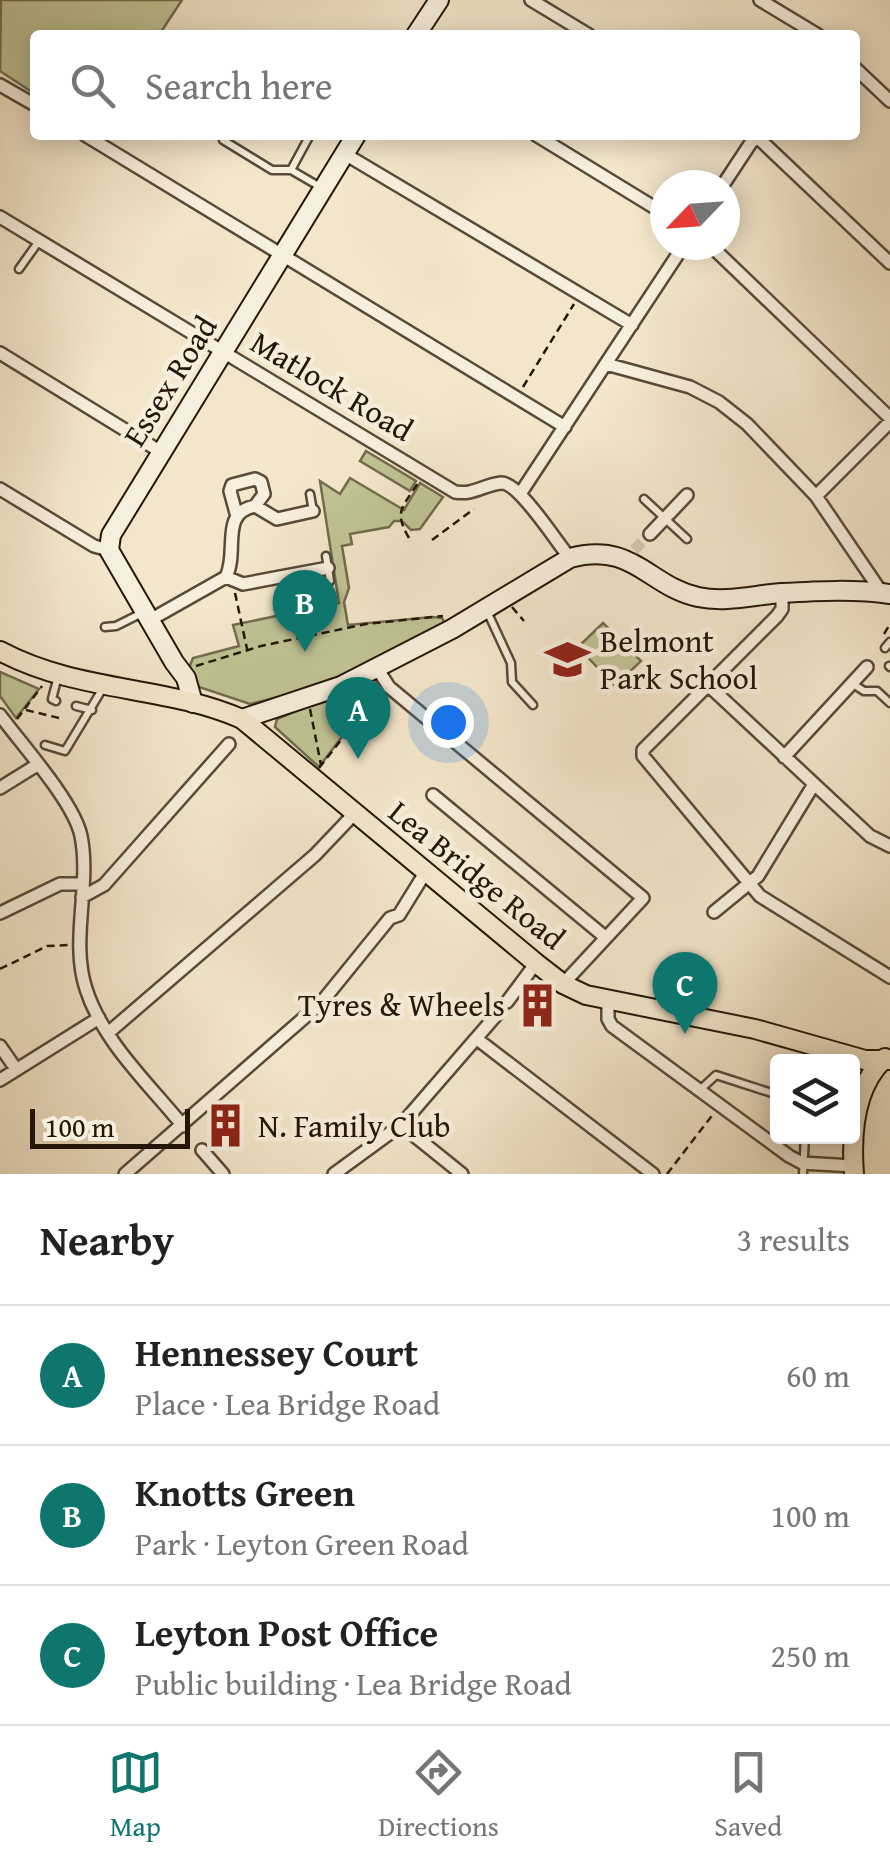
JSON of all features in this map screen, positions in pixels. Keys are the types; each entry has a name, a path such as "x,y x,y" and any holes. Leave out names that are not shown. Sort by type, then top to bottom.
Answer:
{"main road":[{"name":"Lea Bridge Road","path":"0,651 52,678 194,703 242,720 536,963 563,984 608,1006 755,1028 865,1060 888,1057"},
{"path":"854,1170 858,1110 870,1074 888,1057"}],"street":[{"path":"419,30 439,0"},
{"path":"531,0 581,30"},
{"path":"760,0 810,30"},
{"path":"860,73 890,102"},
{"path":"0,84 30,102"},
{"path":"93,140 565,427"},
{"name":"Essex Road","path":"108,550 111,535 353,140"},
{"path":"544,140 650,205"},
{"path":"733,170 752,140"},
{"path":"760,140 890,263"},
{"path":"344,154 632,325"},
{"name":"Matlock Road","path":"0,217 455,492 475,493 500,483 509,484 520,494"},
{"path":"878,251 890,238"},
{"path":"570,558 520,494 674,260"},
{"path":"725,260 890,420 816,496"},
{"path":"0,353 162,452"},
{"path":"606,364 690,387 720,402 747,424 816,496 886,593"},
{"path":"230,580 236,513 230,491 232,485 255,479 261,482 264,494 255,506 236,513"},
{"path":"0,489 94,546 108,550 182,665 194,703"},
{"path":"650,534 686,496"},
{"path":"255,506 277,519 313,511"},
{"path":"242,720 308,698 377,668 570,558 597,554 634,556 676,589 718,600 782,594 886,593"},
{"path":"147,616 230,580 328,569"},
{"path":"782,594 782,609 777,616 643,750 643,756 760,896 890,977"},
{"path":"784,756 871,663"},
{"path":"166,698 174,674 182,665"},
{"path":"377,668 389,686 643,898 563,984"},
{"path":"708,685 870,836 890,846"},
{"path":"0,715 78,825 84,984 98,1018 183,1126"},
{"path":"0,913 60,884 83,890 104,885 229,744"},
{"path":"0,788 37,765"},
{"path":"714,912 758,876 814,784"},
{"path":"433,795 605,937"},
{"path":"108,1033 337,836 354,814"},
{"path":"125,1174 321,1003 390,918 399,915 412,896 412,888 425,873"},
{"path":"334,1174 401,1126 536,963"},
{"path":"608,1006 612,1026 620,1033 701,1089 802,1168 854,1170"},
{"path":"0,1080 98,1018"},
{"path":"476,1039 652,1174"},
{"path":"0,1046 16,1069"},
{"path":"401,1126 456,1172"},
{"path":"202,1150 223,1174"}],"lane":[{"path":"222,140 272,170 291,170 323,189"},
{"path":"291,170 307,140"},
{"path":"20,269 39,241"},
{"path":"310,494 313,511"},
{"path":"644,499 687,539"},
{"path":"486,608 511,664 512,682 533,706"},
{"path":"105,627 147,616"},
{"path":"52,678 52,699 56,701"},
{"path":"852,684 864,691 876,691 890,702"},
{"path":"45,745 66,751 104,687"},
{"path":"76,706 92,710"},
{"path":"701,1089 716,1075 770,1092"}],"path":[{"path":"517,397 580,294"},
{"path":"409,538 399,514 424,474"},
{"path":"432,540 474,509"},
{"path":"230,580 248,650"},
{"path":"182,665 366,624 443,616"},
{"path":"888,643 882,632 890,624"},
{"path":"10,728 52,678"},
{"path":"308,698 321,766 378,694"},
{"path":"24,710 59,718"},
{"path":"0,969 47,946 81,945"},
{"path":"667,1174 720,1104"}],"green space":[{"path":"1,0 182,0 162,30 30,30 30,91 0,71"},
{"path":"366,451 416,481 410,491 360,461"},
{"path":"350,478 404,510 420,483 443,497 420,529 411,530 402,521 394,521 389,527 350,534 352,544 342,546 349,588 344,602 348,625 432,617 442,618 445,623 371,665 310,689 250,704 199,687 189,668 193,658 239,646 233,625 339,603 320,481 340,494"},
{"path":"603,623 641,661 615,686 578,647"},
{"path":"0,672 39,689 16,718 0,696"},
{"path":"375,678 379,688 319,767 275,727 277,719"}],"tunnel":[{"path":"634,550 650,534"}],"place":[{"name":"Knotts Green","path":"305,652"},
{"name":"Belmont Park School","path":"567,659"},
{"name":"Hennessey Court","path":"358,759"},
{"name":"Tyres & Wheels","path":"538,1005"},
{"name":"Leyton Post Office","path":"685,1034"},
{"name":"N. Family Club","path":"225,1126"}]}
